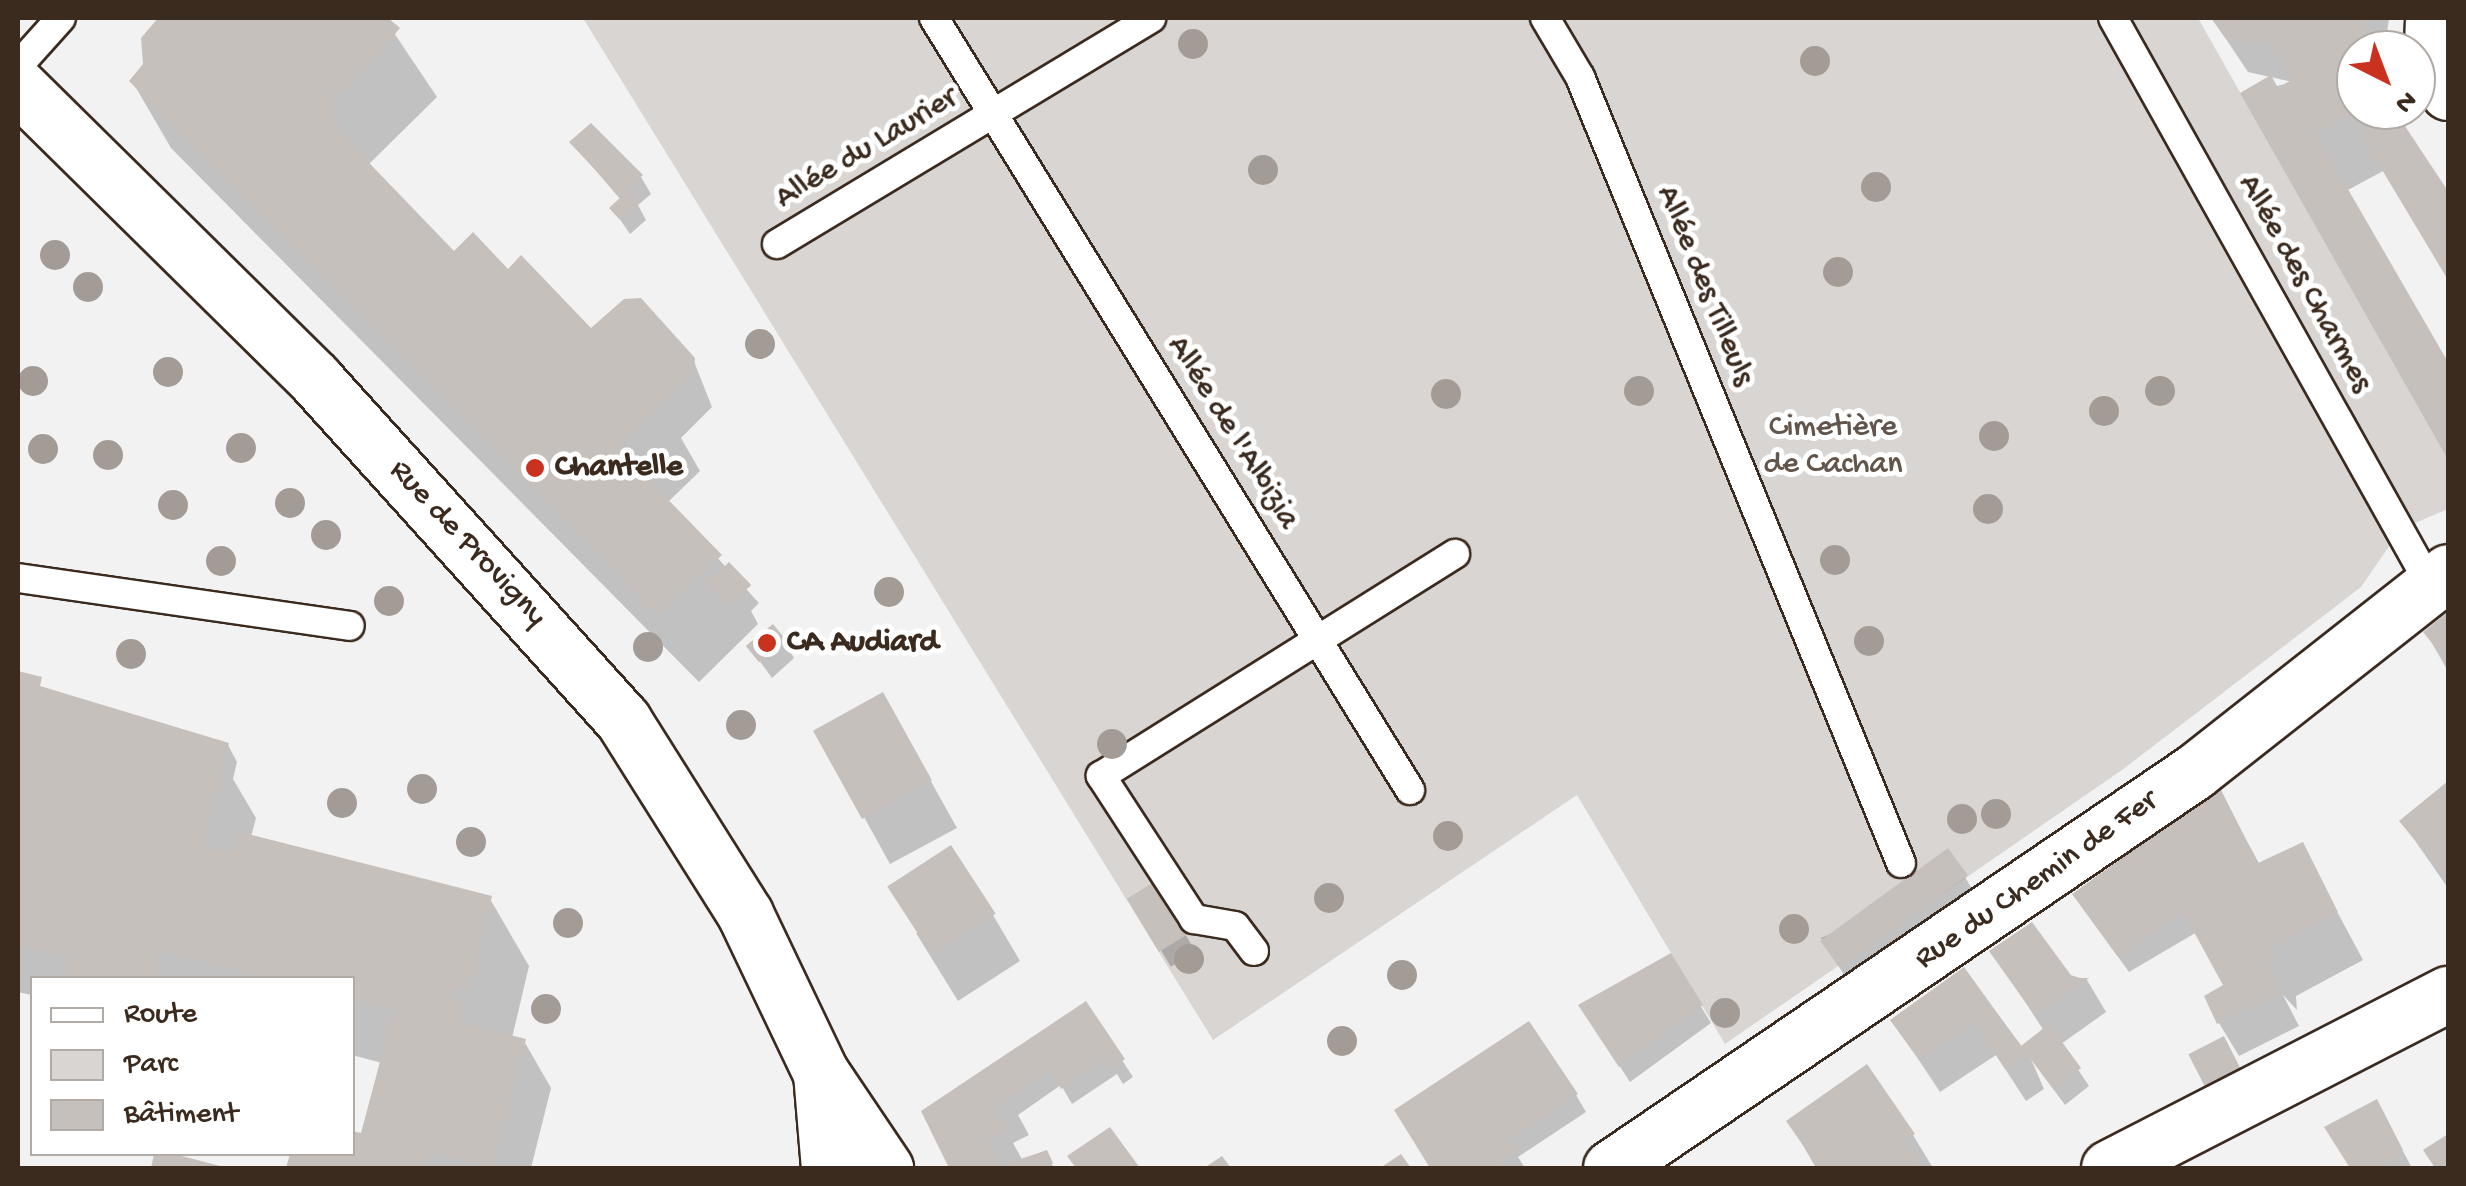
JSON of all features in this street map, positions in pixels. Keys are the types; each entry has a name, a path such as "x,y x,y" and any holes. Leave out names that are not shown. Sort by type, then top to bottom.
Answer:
{"street":[{"path":"2433,18 2432,50 2448,92"},
{"name":"Rue de Provigny","path":"18,86 314,378 622,720 745,914 821,1074 885,1168"},
{"name":"Rue du Chemin de Fer","path":"1610,1168 2194,772 2440,579"},
{"path":"2109,1168 2448,994"},
{"name":"Rue de Provigny","path":"821,1074 828,1168"}],"lane":[{"path":"18,66 61,18"},
{"name":"Allée de l'Albizia","path":"934,18 1410,790"},
{"name":"Allée du Laurier","path":"777,244 1151,18"},
{"name":"Allée des Tilleuls","path":"1545,18 1580,77 1901,863"},
{"name":"Allée des Charmes","path":"2113,18 2440,579"},
{"path":"1254,951 1235,926 1194,919 1101,776 1455,554"},
{"path":"18,578 350,626"}],"green space":[{"name":"Cimetière de Cachan","path":"583,18 2198,18 2448,460 2448,509 2401,529 2361,587 2122,770 1725,1044 1577,795 1213,1040"}],"building":[{"path":"158,18 388,18 400,28 346,92 331,93 330,111 350,143 454,251 473,232 508,269 521,255 591,328 624,299 641,298 695,358 694,372 617,447 722,555 659,616 129,81 143,64 141,38"},
{"path":"2211,18 2366,18 2365,30 2336,30 2336,123 2316,134 2448,362 2448,460 2240,93 2271,75 2278,88 2293,79 2268,44 2226,39"},
{"path":"591,123 643,175 627,189 638,202 619,219 609,208 621,197 569,142"},
{"path":"2408,130 2448,191 2448,280 2360,133"},
{"path":"729,562 751,585 729,607 707,584"},
{"path":"2448,612 2448,663 2423,632"},
{"name":"CA Audiard","path":"773,624 786,640 759,662 746,646"},
{"path":"18,671 42,677 40,686 229,743 203,846 231,854 236,831 492,896 470,989 455,988 462,1023 526,1039 493,1168 430,1152 425,1168 286,1168 289,1156 355,1156 355,1132 361,1133 394,1009 355,1000 355,976 263,976 159,951 153,976 66,976 70,958 18,944"},
{"path":"883,692 932,780 862,819 813,731"},
{"path":"2448,781 2448,880 2399,821"},
{"path":"2220,788 2258,863 2303,842 2338,912 2271,949 2277,960 2268,964 2282,992 2217,1024 2204,996 2223,985 2183,912 2118,957 2072,894"},
{"path":"951,845 996,914 932,955 887,886"},
{"path":"1948,848 1968,876 1840,968 1820,941"},
{"path":"1156,881 1188,934 1159,952 1127,899"},
{"path":"2032,922 2073,978 2089,978 2035,1016 1989,951"},
{"path":"1671,953 1703,1005 1619,1067 1578,1005"},
{"path":"1964,967 2021,1046 2049,1024 2081,1068 2054,1090 2027,1054 2005,1069 1975,1023 1919,1060 1890,1020"},
{"path":"1086,1001 1125,1059 1112,1069 1105,1059 1061,1089 1049,1070 995,1108 1006,1130 988,1141 1000,1166 1047,1150 1053,1163 1047,1168 949,1168 921,1111"},
{"path":"1529,1021 1578,1094 1510,1140 1518,1151 1503,1161 1513,1168 1430,1168 1394,1110"},
{"path":"2224,1036 2242,1072 2207,1090 2188,1054"},
{"path":"1867,1064 1915,1134 1903,1142 1923,1168 1819,1168 1786,1121"},
{"path":"2377,1099 2403,1150 2380,1168 2350,1168 2324,1127"},
{"path":"1110,1127 1140,1168 1076,1168 1067,1156"},
{"path":"2448,1134 2448,1168 2435,1168 2423,1150"},
{"path":"1401,1154 1411,1168 1380,1168"},
{"path":"154,1156 182,1156 228,1168 151,1168"},
{"path":"1222,1156 1231,1168 1204,1168"}],"place":[{"name":"Chantelle","path":"535,468"},
{"name":"CA Audiard","path":"767,643"}]}
